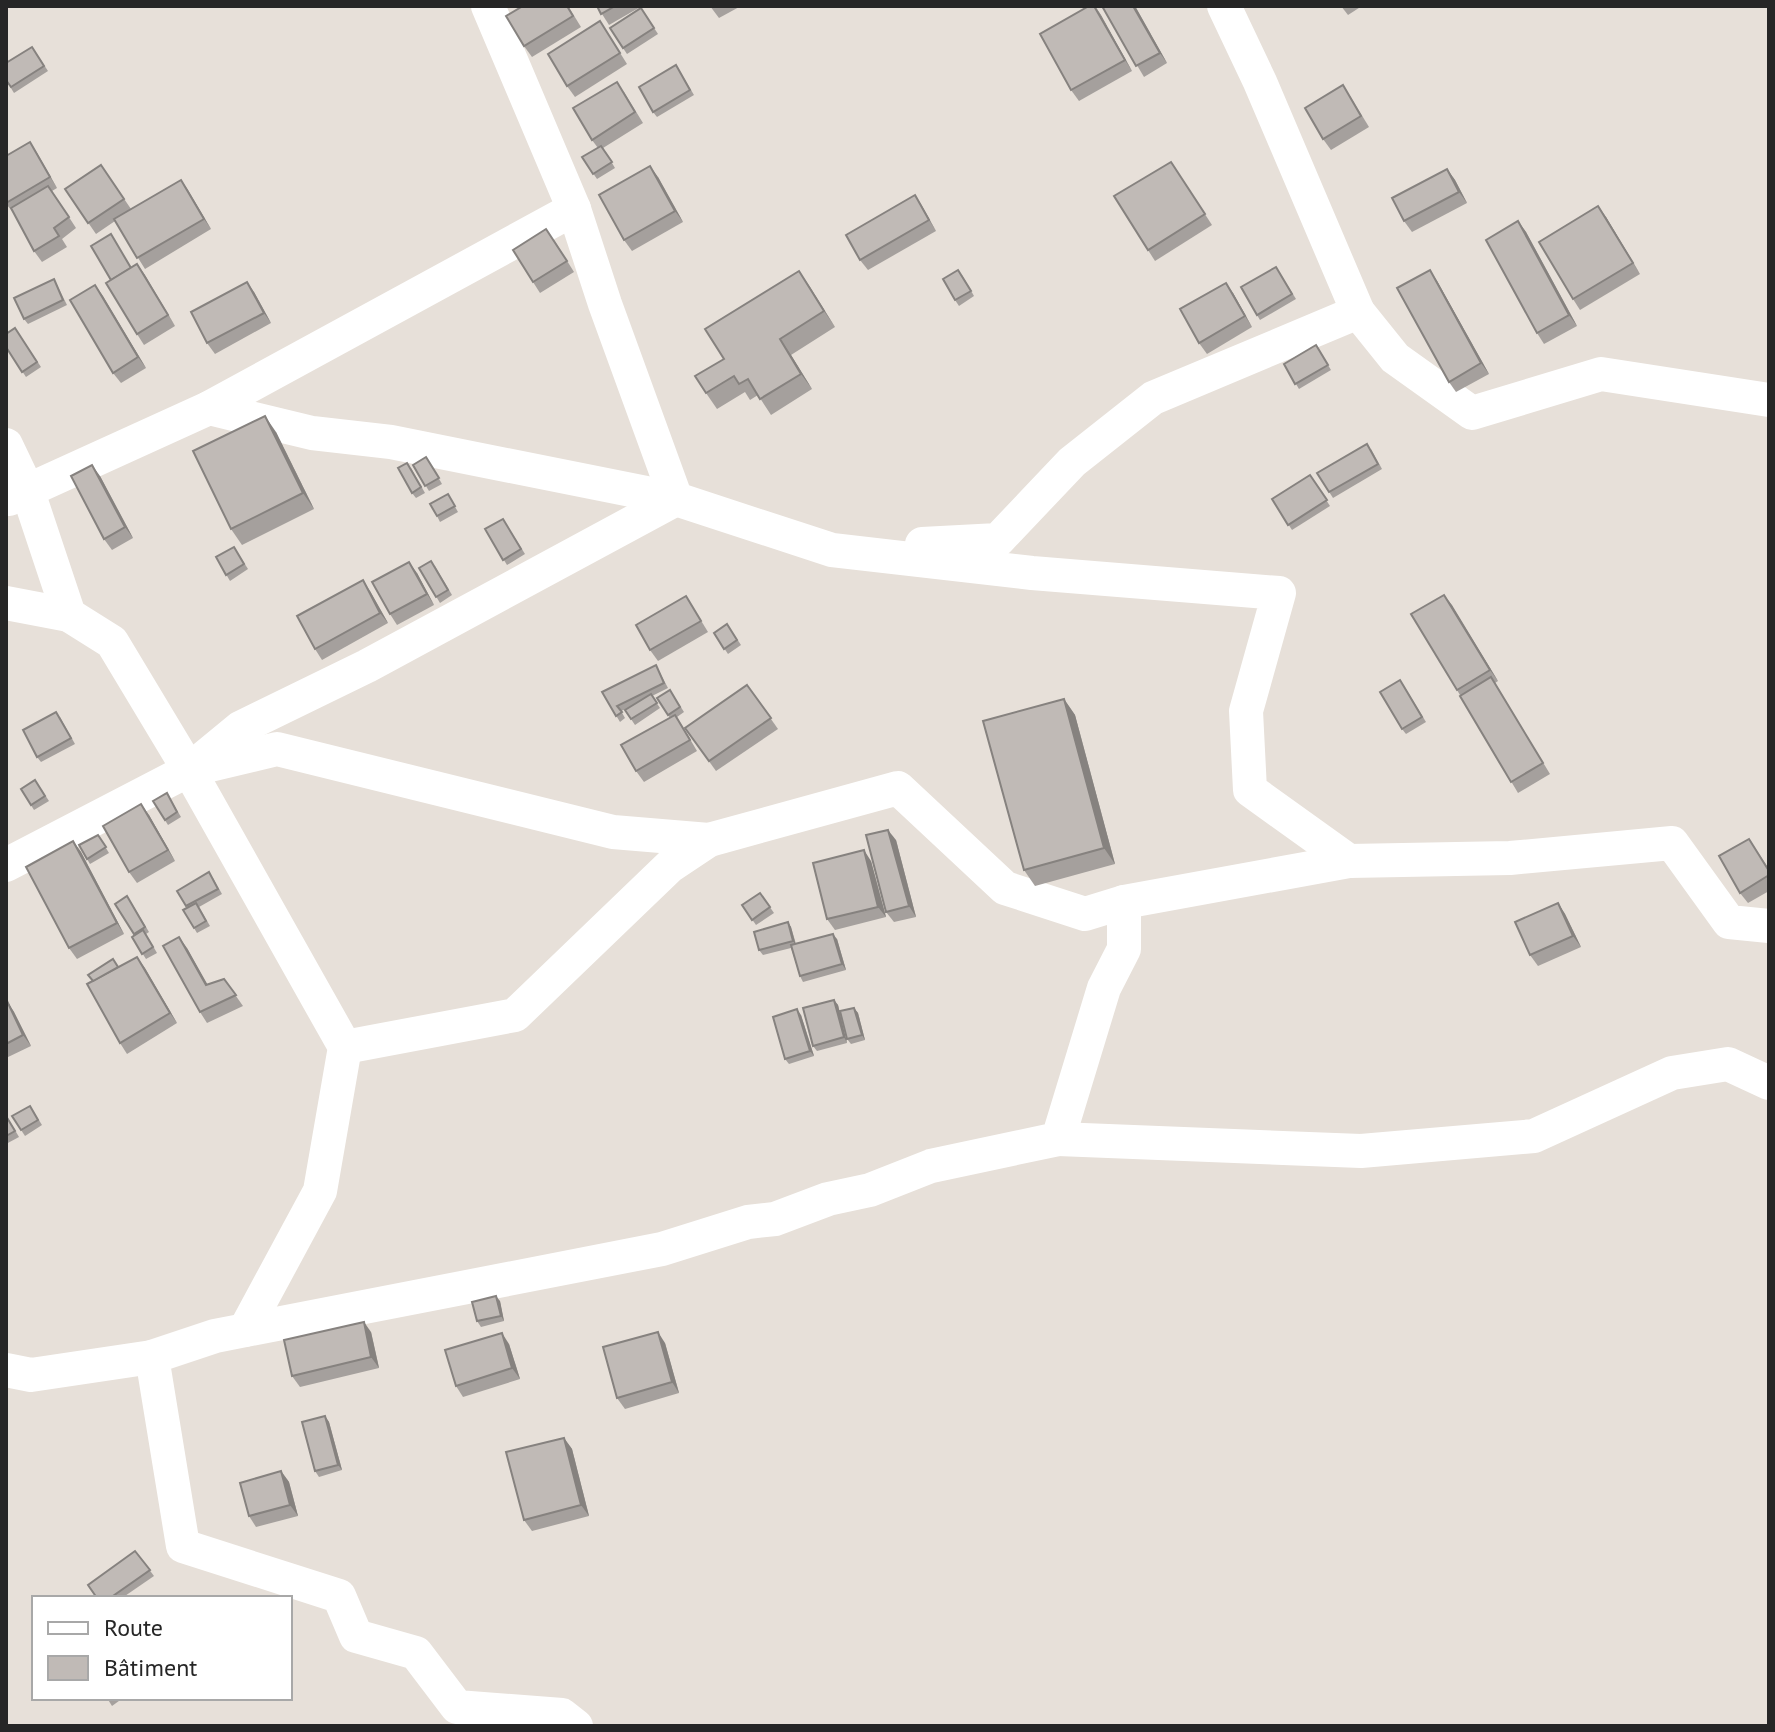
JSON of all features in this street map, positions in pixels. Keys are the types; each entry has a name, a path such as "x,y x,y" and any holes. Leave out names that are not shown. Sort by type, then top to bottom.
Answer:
{"street":[{"path":"488,6 574,209 676,499"},
{"path":"1224,6 1260,82 1358,312 1395,358 1472,413 1601,374 1769,400"},
{"path":"17,495 209,408 574,209"},
{"path":"832,550 998,540 1072,462 1153,398 1358,312"},
{"path":"209,408 312,433 391,442 676,499 832,550 1032,573 1279,593 1246,711 1250,790 1349,861"},
{"path":"6,445 17,495 69,615"},
{"path":"6,865 189,770 240,728 367,666 676,499"},
{"path":"6,603 69,615 112,642 189,770 345,1047 320,1191 245,1330"},
{"path":"189,770 277,749 613,832 709,840"},
{"path":"345,1047 515,1015 670,866 709,840 898,788 1005,888 1085,914 1124,902 1349,861 1510,858 1672,843 1729,922 1769,952"},
{"path":"1058,1139 1104,988 1124,949 1124,902"},
{"path":"1729,922 1769,926"},
{"path":"7,1372 31,1375 152,1357 215,1336 662,1249 748,1222 775,1219 828,1199 870,1190 931,1166 1058,1139 1361,1151 1534,1136 1672,1073 1728,1064 1769,1083"},
{"path":"152,1357 183,1546 339,1596 356,1636 416,1653 457,1707 562,1715 576,1726"}],"building":[{"path":"523,6 567,6 573,16 524,46 506,16"},
{"path":"597,6 615,6 601,14"},
{"path":"1094,6 1125,60 1071,90 1040,34"},
{"path":"1102,6 1133,6 1160,53 1136,66"},
{"path":"641,8 654,28 623,48 610,28"},
{"path":"600,21 620,53 567,86 548,54"},
{"path":"32,47 44,66 11,87 6,80 6,63"},
{"path":"676,65 690,90 653,112 639,87"},
{"path":"617,82 635,112 592,140 573,108"},
{"path":"1343,85 1361,116 1323,139 1305,108"},
{"path":"30,142 50,177 6,203 6,156"},
{"path":"601,146 612,162 593,174 582,157"},
{"path":"1171,162 1205,214 1148,250 1114,196"},
{"path":"101,165 124,199 88,223 65,189"},
{"path":"650,166 675,211 624,240 599,195"},
{"path":"1447,169 1459,192 1404,221 1392,198"},
{"path":"181,180 204,219 137,258 114,219"},
{"path":"48,186 69,217 54,228 59,236 34,251 11,208"},
{"path":"915,195 929,220 860,260 846,235"},
{"path":"1598,206 1633,263 1573,299 1539,242"},
{"path":"1518,221 1569,315 1537,333 1486,240"},
{"path":"546,229 567,261 533,282 513,250"},
{"path":"111,234 131,268 111,280 91,246"},
{"path":"137,264 168,315 137,334 106,283"},
{"path":"1276,267 1292,294 1257,315 1241,287"},
{"path":"958,270 971,291 955,300 943,279"},
{"path":"1430,270 1481,363 1449,382 1397,288"},
{"path":"799,271 824,311 780,339 801,374 760,399 748,379 739,384 734,376 706,393 695,376 724,359 705,329"},
{"path":"54,279 63,300 24,319 14,298"},
{"path":"247,282 264,313 207,343 191,312"},
{"path":"1226,283 1245,316 1199,343 1180,309"},
{"path":"95,285 138,357 113,373 70,300"},
{"path":"15,328 37,362 22,372 6,347 6,334"},
{"path":"1316,345 1328,365 1295,384 1284,364"},
{"path":"265,416 303,493 231,529 193,451"},
{"path":"1367,444 1378,464 1329,492 1317,473"},
{"path":"426,457 439,478 425,486 413,465"},
{"path":"407,463 421,487 412,493 398,468"},
{"path":"92,465 125,527 104,539 71,476"},
{"path":"1310,475 1327,500 1288,525 1272,499"},
{"path":"448,494 455,506 437,516 430,504"},
{"path":"503,519 521,549 503,560 485,529"},
{"path":"234,547 244,564 226,575 216,557"},
{"path":"431,561 448,590 436,597 419,568"},
{"path":"409,562 427,594 390,614 372,582"},
{"path":"363,580 380,613 315,649 297,616"},
{"path":"1444,595 1490,670 1457,690 1411,614"},
{"path":"686,596 701,621 650,650 636,625"},
{"path":"727,624 737,640 724,649 714,633"},
{"path":"656,665 664,683 617,706 622,712 616,716 602,692"},
{"path":"1491,677 1543,763 1511,782 1460,696"},
{"path":"1400,680 1422,717 1402,729 1380,692"},
{"path":"747,685 771,718 709,761 685,728"},
{"path":"670,690 680,707 668,715 657,698"},
{"path":"651,694 657,703 631,719 625,710"},
{"path":"1064,699 1104,848 1024,870 983,721"},
{"path":"56,712 71,738 37,757 23,730"},
{"path":"675,715 690,740 636,771 621,745"},
{"path":"35,780 45,796 31,805 21,789"},
{"path":"167,793 177,812 165,820 153,801"},
{"path":"141,804 168,850 129,872 103,826"},
{"path":"888,830 909,906 886,912 866,835"},
{"path":"98,835 106,847 87,859 79,845"},
{"path":"1749,839 1769,875 1740,893 1719,856"},
{"path":"73,841 117,923 69,948 26,867"},
{"path":"864,850 878,907 827,919 813,863"},
{"path":"209,872 218,889 186,906 177,891"},
{"path":"760,893 770,907 752,920 742,905"},
{"path":"127,896 145,927 134,934 115,904"},
{"path":"196,903 206,921 194,928 183,910"},
{"path":"1558,903 1573,936 1530,955 1515,922"},
{"path":"788,922 793,941 759,950 754,932"},
{"path":"143,930 153,947 142,954 132,937"},
{"path":"833,934 842,964 800,976 791,945"},
{"path":"179,937 206,985 224,979 236,995 200,1012 163,946"},
{"path":"137,957 170,1013 120,1043 87,984"},
{"path":"113,959 118,967 93,981 88,975"},
{"path":"834,1000 844,1037 813,1046 803,1008"},
{"path":"6,1002 23,1035 6,1044"},
{"path":"854,1008 862,1035 847,1039 840,1011"},
{"path":"797,1009 810,1051 785,1059 773,1017"},
{"path":"30,1106 38,1120 21,1130 12,1116"},
{"path":"6,1116 15,1131 6,1136"},
{"path":"496,1296 501,1316 477,1321 472,1302"},
{"path":"364,1322 371,1357 292,1376 284,1340"},
{"path":"658,1332 672,1382 617,1398 603,1347"},
{"path":"502,1333 512,1368 456,1386 445,1350"},
{"path":"325,1416 338,1465 315,1471 302,1422"},
{"path":"564,1438 581,1505 524,1520 506,1452"},
{"path":"281,1471 290,1505 249,1516 240,1483"},
{"path":"135,1551 150,1570 113,1596 96,1596 88,1585"}]}
